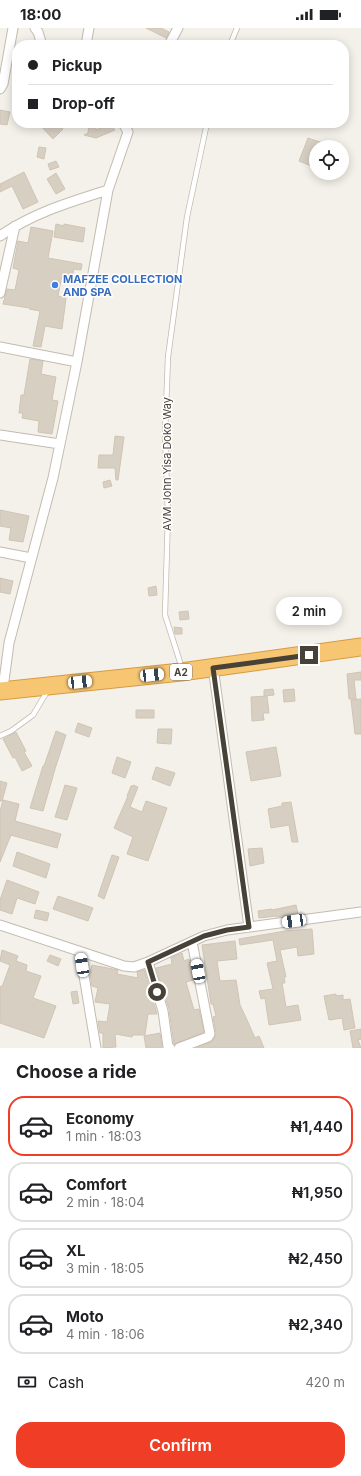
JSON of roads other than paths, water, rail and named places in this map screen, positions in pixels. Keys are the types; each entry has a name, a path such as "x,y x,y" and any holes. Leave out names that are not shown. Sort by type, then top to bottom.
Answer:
{"highway":[{"name":"A2","path":"1,684 361,639"},
{"name":"A2","path":"1,684 51,685 213,668 361,647"}],"street":[{"path":"0,89 3,84 13,28"},
{"path":"35,28 40,40"},
{"path":"87,40 89,28"},
{"path":"172,40 178,28"},
{"path":"1,684 5,642 31,558 52,478 77,362 108,190 128,132 127,128"},
{"path":"0,236 15,226 53,208 108,190"},
{"path":"0,293 15,226"},
{"path":"0,347 77,362"},
{"path":"0,435 60,444"},
{"path":"0,552 31,558"},
{"path":"213,668 249,927"},
{"path":"0,925 124,966 134,967 204,936 227,930 361,912"},
{"path":"178,1048 208,1037 210,1034 192,942"},
{"path":"80,952 96,1048"},
{"path":"148,962 162,1011 168,1047 170,1048"}],"lane":[{"path":"232,40 237,28"},
{"name":"AVM John Yisa Doko Way","path":"180,662 165,615 168,514 164,435 168,357 187,217 206,128"},
{"path":"0,736 12,731 33,716 51,685"}],"place":[{"name":"MAFZEE COLLECTION AND SPA","path":"55,285"}]}
